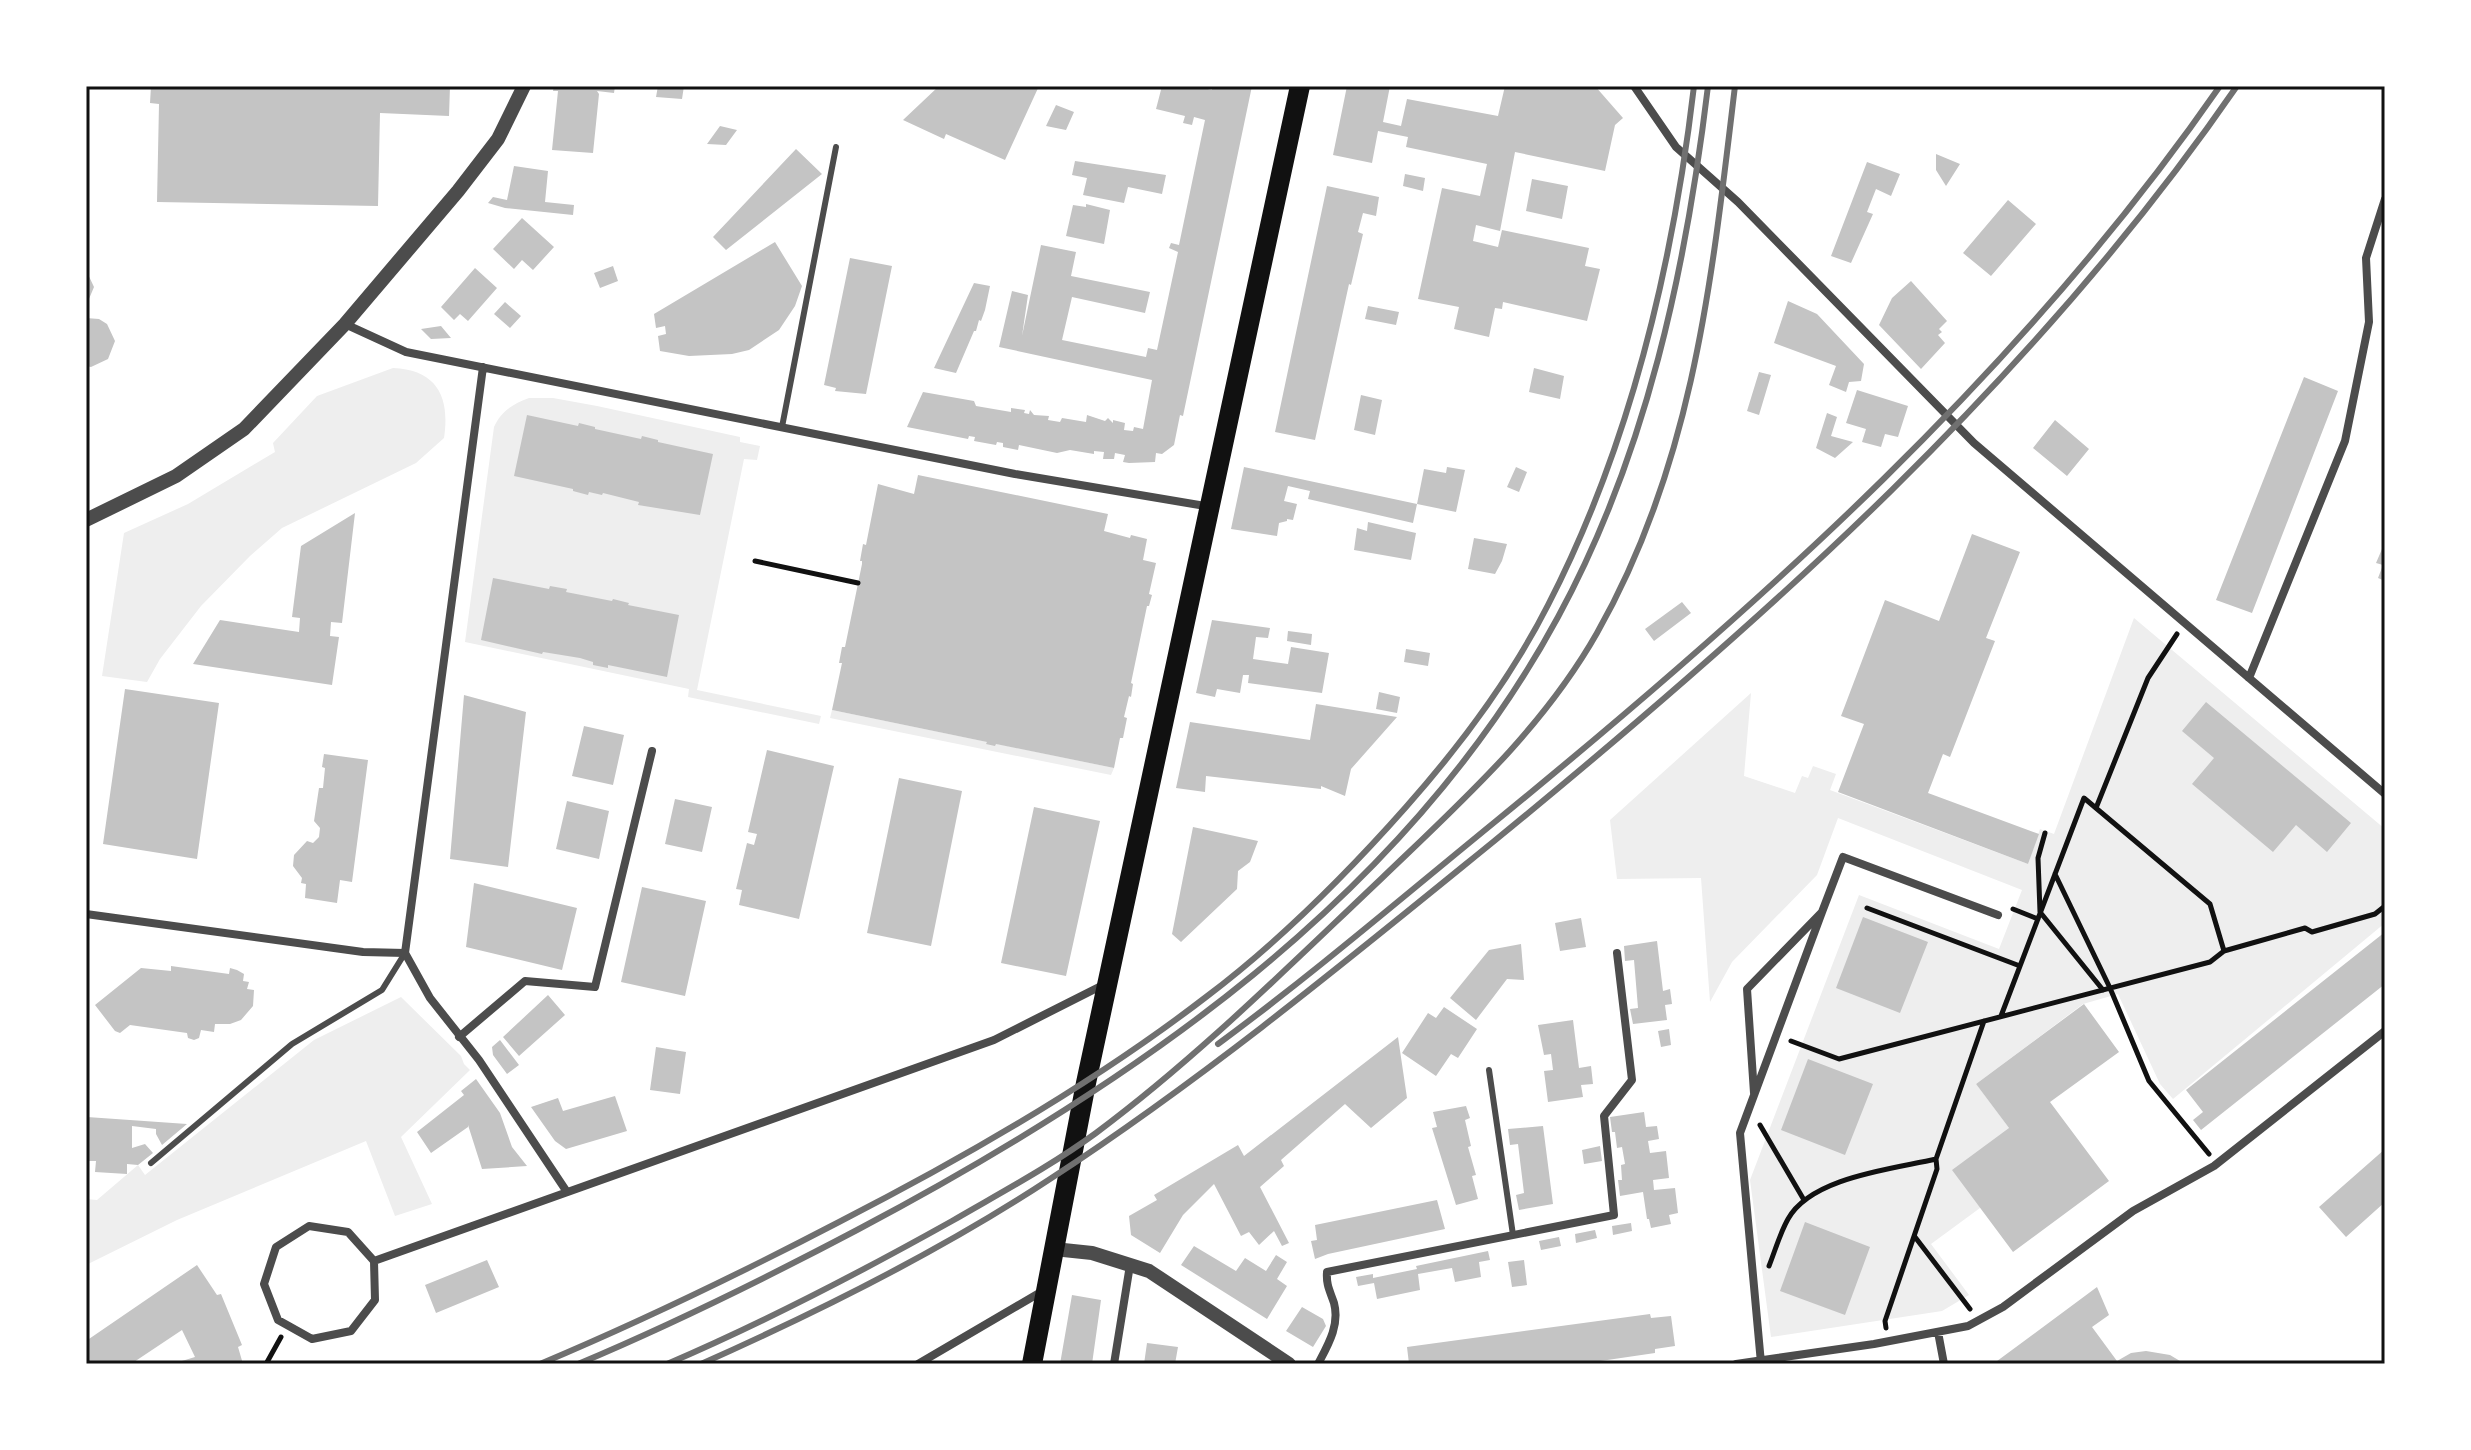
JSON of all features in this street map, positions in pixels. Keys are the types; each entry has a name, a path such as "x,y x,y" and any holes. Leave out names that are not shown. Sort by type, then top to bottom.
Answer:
{"main road":[{"path":"1032,1364 1109,982 1300,86"}],"street":[{"path":"86,520 176,476 244,429 345,324 458,191 498,139 524,86"},
{"path":"1634,86 1676,147 1738,202 1974,443 2385,794"},
{"path":"2249,678 2345,441 2369,322 2366,258 2385,199"},
{"path":"345,324 406,352 1015,474 1211,507"},
{"path":"483,367 405,953 430,998 479,1060 567,1192"},
{"path":"459,1037 525,981 595,987 652,751"},
{"path":"1761,1362 1740,1133 1843,857 1998,915"},
{"path":"1754,1093 1747,989 1822,912"},
{"path":"86,914 363,952 405,953"},
{"path":"1318,1364 1331,1340 1336,1322 1333,1302 1326,1288 1327,1272 1614,1215 1604,1116 1632,1080 1617,953"},
{"path":"374,1261 994,1040 1109,982"},
{"path":"1736,1364 1889,1341 1968,1326 1979,1321 2003,1307 2133,1211 2217,1164 2385,1031"},
{"path":"309,1226 348,1232 374,1261 375,1300 351,1331 312,1339 278,1320 264,1284 276,1247 309,1226"},
{"path":"1054,1249 1092,1253 1149,1271 1289,1364"},
{"path":"1114,1364 1130,1265"},
{"path":"918,1364 1047,1288"},
{"path":"1938,1332 1944,1364"}],"lane":[{"path":"782,427 836,147"},
{"path":"151,1163 292,1044 382,990 405,953"},
{"path":"1489,1070 1513,1235"}],"path":[{"path":"755,561 858,583"},
{"path":"2096,808 2148,678 2185,623"},
{"path":"2000,1017 2084,798 2210,904 2224,951"},
{"path":"2039,915 2038,858 2045,833"},
{"path":"2055,874 2149,1081 2217,1164"},
{"path":"1776,1036 1839,1059 2210,962 2224,951 2305,928 2312,932 2375,914 2385,906"},
{"path":"1867,908 2020,966"},
{"path":"1998,915 2011,908 2039,915 2107,989"},
{"path":"1889,1341 1885,1321 1984,1021"},
{"path":"1749,1107 1804,1200"},
{"path":"1755,1302 1789,1217 1804,1200 1829,1185 1936,1159"},
{"path":"1914,1237 1979,1321"},
{"path":"266,1364 287,1325"}],"shaded area":[{"path":"393,368 421,374 438,389 445,410 444,438 416,463 282,528 201,606 160,659 147,682 102,676 124,533 188,504 275,452 273,443 317,396"},
{"path":"529,398 553,398 597,406 740,437 740,442 760,446 757,460 744,459 697,690 821,716 819,724 688,697 689,689 465,642 494,427 508,409"},
{"path":"2134,618 2385,829 2385,923 2173,1099 2160,1084 2118,994 2083,1004 1976,1084 2009,1128 1980,1208 1931,1244 1969,1295 1942,1311 1771,1337 1750,1180 1859,895 1999,949 2022,890 1838,818 1817,875 1732,962 1710,1002 1701,878 1617,879 1610,820 1751,693 1744,776 1795,793 1802,776 1808,778 1813,766 1836,774 1830,790 2028,864 2040,829 2054,834"},
{"path":"832,710 1114,768 1111,775 830,718"},
{"path":"401,997 461,1056 470,1070 401,1137 432,1204 395,1216 366,1141 177,1220 86,1265 86,1199 97,1200 138,1165 145,1175 314,1040"}],"building":[{"path":"151,86 450,86 449,116 380,113 378,206 157,202 159,104 150,103"},
{"path":"554,86 615,86 614,93 597,91 593,153 552,150 558,91 553,91"},
{"path":"658,86 684,86 682,99 656,97"},
{"path":"939,86 1039,86 1005,160 946,134 944,139 903,120"},
{"path":"1162,86 1194,86 1212,90 1212,86 1252,86 1183,416 1180,415 1174,445 1162,454 1156,453 1155,462 1129,463 1123,462 1125,455 1115,453 1114,459 1103,459 1104,452 1094,451 1094,454 1070,450 1057,453 1019,445 1018,450 1003,447 1003,443 997,442 996,445 974,441 975,437 969,436 968,439 907,427 923,392 974,401 976,406 1011,412 1011,408 1025,410 1024,413 1029,414 1030,410 1034,415 1049,416 1048,420 1060,422 1062,418 1086,422 1087,415 1105,421 1108,418 1113,423 1113,420 1125,423 1124,430 1133,431 1134,427 1143,429 1152,380 999,347 1012,291 1028,295 1022,336 1041,245 1076,252 1071,276 1150,292 1145,313 1072,297 1062,340 1146,357 1148,348 1157,350 1178,252 1169,248 1171,243 1179,245 1205,120 1194,117 1192,125 1183,123 1185,116 1156,109"},
{"path":"1347,86 1390,86 1383,122 1401,126 1407,99 1498,116 1505,86 1595,86 1623,118 1615,125 1605,171 1515,152 1500,231 1476,225 1473,241 1498,247 1502,230 1589,248 1585,266 1600,269 1587,321 1503,302 1502,309 1495,308 1489,337 1454,329 1459,307 1418,299 1442,188 1480,196 1487,164 1406,147 1408,137 1378,131 1372,163 1333,155"},
{"path":"1056,105 1074,112 1066,130 1046,126"},
{"path":"720,126 737,130 726,145 707,144"},
{"path":"796,149 822,174 726,250 713,237"},
{"path":"1936,154 1960,164 1946,186 1936,170"},
{"path":"1075,161 1166,175 1162,194 1128,187 1124,203 1083,195 1087,178 1072,175"},
{"path":"1867,162 1900,174 1891,196 1876,189 1867,212 1873,214 1851,263 1831,256"},
{"path":"514,166 548,171 545,202 574,205 573,215 505,208 488,203 493,197 507,200"},
{"path":"1405,174 1425,178 1423,191 1403,186"},
{"path":"1532,179 1568,186 1562,219 1526,211"},
{"path":"1327,186 1379,197 1376,216 1363,213 1358,232 1363,234 1315,440 1275,432"},
{"path":"2008,200 2036,224 1991,276 1963,253"},
{"path":"1086,204 1110,210 1104,244 1066,236 1073,205 1086,207"},
{"path":"522,218 554,247 533,270 522,260 514,269 493,249"},
{"path":"775,242 802,286 795,306 779,330 749,350 732,354 689,356 660,351 658,336 666,334 665,326 656,328 654,314"},
{"path":"850,258 892,266 866,394 835,391 836,388 824,385"},
{"path":"613,266 618,281 600,288 594,273"},
{"path":"475,268 497,288 468,321 460,314 454,320 441,307"},
{"path":"86,270 94,287 86,306"},
{"path":"1911,281 1947,321 1939,329 1942,332 1938,335 1945,343 1921,369 1879,325 1892,298"},
{"path":"974,283 990,286 981,321 956,373 934,368"},
{"path":"1788,301 1817,314 1864,364 1861,381 1849,382 1846,392 1829,385 1836,366 1774,343"},
{"path":"505,302 521,316 510,328 494,314"},
{"path":"1368,306 1399,312 1396,325 1365,319"},
{"path":"86,318 99,319 107,324 115,341 108,359 91,367 86,366"},
{"path":"441,326 451,338 431,339 421,329"},
{"path":"1534,368 1564,376 1560,399 1529,392"},
{"path":"1759,372 1771,375 1759,415 1747,411"},
{"path":"2304,377 2338,391 2252,613 2216,600"},
{"path":"1857,390 1908,406 1898,437 1885,434 1881,447 1862,442 1866,429 1846,423"},
{"path":"1361,395 1382,400 1375,435 1354,430"},
{"path":"1827,413 1837,417 1831,436 1853,442 1835,458 1816,448"},
{"path":"527,415 578,426 579,423 641,439 642,436 713,454 700,515 638,505 639,502 603,493 589,492 588,495 514,476"},
{"path":"2055,420 2089,449 2067,476 2033,448"},
{"path":"1244,467 1417,504 1413,523 1308,499 1310,491 1288,486 1284,501 1297,504 1293,520 1279,523 1277,536 1231,529"},
{"path":"1447,467 1465,470 1456,512 1417,504 1424,469 1446,473"},
{"path":"1516,467 1527,472 1519,492 1507,487"},
{"path":"918,475 1108,514 1104,531 1147,539 1143,560 1156,563 1149,594 1152,595 1147,606 1131,683 1131,697 1124,717 1127,718 1123,738 1120,738 1114,768 995,746 832,710 842,663 839,663 842,647 845,647 862,564 863,544 866,545 878,484 914,494"},
{"path":"355,513 342,623 331,622 330,636 339,637 332,685 193,664 220,620 299,632 300,618 292,617 301,546"},
{"path":"1368,522 1416,533 1411,560 1354,550 1357,528 1367,531"},
{"path":"1972,534 2020,552 1986,638 1995,641 1950,757 1943,754 1928,793 2039,834 2028,864 1838,792 1864,724 1841,716 1885,600 1939,621"},
{"path":"1474,538 1507,544 1495,574 1468,569"},
{"path":"2385,542 2385,581 2378,578 2383,565 2376,563"},
{"path":"493,578 549,589 550,586 567,589 566,592 613,599 679,615 667,677 608,665 608,668 580,658 542,654 481,640"},
{"path":"1682,602 1691,613 1654,641 1645,629"},
{"path":"1212,620 1270,628 1268,638 1256,637 1253,659 1288,664 1291,647 1329,653 1322,693 1248,683 1249,675 1243,675 1240,693 1217,689 1215,697 1196,693"},
{"path":"1288,631 1312,634 1311,645 1287,641"},
{"path":"1406,649 1430,653 1428,666 1404,662"},
{"path":"125,689 219,703 197,859 103,844"},
{"path":"1379,692 1400,697 1397,713 1376,709"},
{"path":"464,695 526,712 508,867 450,859"},
{"path":"2206,702 2351,823 2327,852 2296,825 2273,852 2192,784 2214,758 2182,731"},
{"path":"1316,704 1397,717 1351,769 1345,796 1321,786 1321,789 1206,776 1205,792 1176,788 1190,722 1310,740"},
{"path":"584,726 624,735 613,785 572,776"},
{"path":"767,750 834,766 799,919 739,905 742,890 736,889 747,843 754,845 757,834 748,832"},
{"path":"324,754 368,760 352,882 340,880 337,903 305,898 306,884 301,883 302,878 293,866 294,855 307,841 313,843 319,837 320,828 314,821 319,788 323,788"},
{"path":"899,778 962,791 931,946 867,933"},
{"path":"675,799 712,807 702,852 665,844"},
{"path":"567,801 609,811 599,859 556,849"},
{"path":"1034,807 1100,821 1066,976 1001,963"},
{"path":"1193,827 1258,841 1250,862 1238,871 1237,889 1181,942 1172,934"},
{"path":"474,883 577,908 562,970 466,947"},
{"path":"642,887 706,901 685,996 621,982"},
{"path":"1863,917 1928,942 1900,1013 1836,988"},
{"path":"1581,918 1586,947 1560,951 1555,923"},
{"path":"2385,932 2385,984 2201,1130 2193,1120 2203,1112 2186,1090"},
{"path":"1657,941 1663,991 1670,989 1672,1004 1665,1005 1667,1020 1633,1024 1630,1009 1638,1008 1634,960 1625,961 1624,946"},
{"path":"1521,944 1524,980 1507,979 1476,1020 1450,998 1489,950"},
{"path":"171,966 229,974 230,968 237,970 244,974 243,981 249,982 247,989 254,990 253,1006 241,1020 215,1024 214,1032 201,1030 199,1038 194,1040 188,1038 187,1033 130,1025 120,1033 115,1031 95,1005 141,968 171,971"},
{"path":"548,995 565,1015 519,1056 503,1037"},
{"path":"2084,1004 2119,1052 2050,1102 2109,1181 2013,1252 1952,1170 2009,1128 1976,1084"},
{"path":"1444,1007 1477,1029 1458,1058 1451,1054 1436,1076 1402,1053 1428,1013 1436,1018"},
{"path":"1573,1020 1579,1068 1591,1066 1593,1084 1581,1085 1583,1097 1548,1102 1544,1071 1553,1070 1551,1054 1544,1055 1538,1025"},
{"path":"1669,1029 1671,1045 1661,1047 1658,1031"},
{"path":"1398,1037 1407,1098 1371,1128 1345,1104 1281,1160 1284,1166 1260,1187 1289,1243 1282,1246 1274,1231 1259,1245 1249,1232 1241,1236 1214,1184 1183,1215 1160,1253 1131,1235 1129,1216 1157,1200 1154,1195 1238,1145 1244,1156"},
{"path":"500,1040 519,1065 507,1074 493,1055 492,1047"},
{"path":"656,1047 686,1052 680,1094 650,1090"},
{"path":"1808,1059 1873,1084 1845,1155 1781,1130"},
{"path":"476,1079 500,1113 512,1147 527,1166 482,1169 468,1125 431,1153 417,1132 464,1095 461,1091"},
{"path":"615,1096 627,1131 566,1149 555,1141 531,1107 558,1098 563,1111"},
{"path":"1466,1106 1470,1118 1465,1120 1471,1146 1468,1147 1476,1175 1472,1176 1478,1199 1456,1205 1432,1128 1437,1127 1433,1112"},
{"path":"1644,1112 1646,1127 1657,1126 1659,1139 1648,1141 1650,1153 1666,1151 1669,1178 1653,1180 1654,1190 1675,1188 1678,1213 1669,1215 1671,1224 1651,1228 1643,1192 1620,1196 1618,1180 1622,1180 1621,1165 1625,1164 1622,1147 1617,1148 1610,1117"},
{"path":"87,1117 187,1124 162,1145 156,1129 132,1126 132,1148 145,1144 153,1153 138,1165 127,1164 127,1174 95,1172 96,1161 86,1161"},
{"path":"1543,1126 1553,1204 1519,1210 1516,1195 1524,1193 1518,1144 1510,1145 1508,1129"},
{"path":"1600,1146 1602,1161 1584,1164 1582,1150"},
{"path":"2385,1149 2385,1202 2346,1237 2319,1207"},
{"path":"1437,1200 1445,1229 1315,1259 1311,1241 1317,1240 1315,1225"},
{"path":"1805,1222 1870,1247 1845,1315 1780,1291"},
{"path":"1631,1223 1632,1231 1613,1235 1612,1226"},
{"path":"1595,1230 1597,1238 1576,1243 1575,1234"},
{"path":"1559,1237 1561,1246 1541,1250 1539,1241"},
{"path":"1194,1246 1236,1271 1245,1258 1266,1271 1276,1255 1287,1262 1277,1279 1287,1286 1267,1319 1181,1265"},
{"path":"1488,1251 1490,1260 1479,1262 1481,1277 1455,1282 1452,1268 1418,1274 1420,1290 1377,1299 1374,1283 1358,1286 1356,1277 1373,1274 1373,1278"},
{"path":"487,1260 499,1287 436,1313 425,1285"},
{"path":"1524,1260 1527,1285 1512,1287 1508,1262"},
{"path":"197,1265 217,1295 221,1294 242,1345 238,1347 243,1364 172,1364 195,1357 182,1330 131,1364 86,1364 86,1341"},
{"path":"2097,1287 2109,1315 2092,1327 2117,1361 2131,1353 2146,1351 2170,1355 2185,1364 1993,1364"},
{"path":"1072,1295 1101,1300 1092,1364 1060,1364"},
{"path":"1302,1307 1323,1319 1326,1326 1313,1347 1286,1331"},
{"path":"1650,1314 1651,1318 1671,1316 1675,1346 1655,1349 1655,1353 1580,1364 1409,1364 1407,1347"},
{"path":"1147,1343 1178,1347 1175,1364 1144,1364"}],"railway":[{"path":"540,1364 654,1314 802,1241 934,1172 1028,1118 1119,1060 1233,976 1311,907 1383,833 1446,760 1501,685 1548,605 1577,544 1603,481 1644,352 1674,220 1694,86"},
{"path":"578,1364 684,1317 823,1248 960,1173 1062,1112 1160,1046 1254,974 1342,896 1423,811 1496,718 1558,617 1616,491 1639,425 1674,291 1688,223 1708,86"},
{"path":"667,1364 776,1314 882,1259 1025,1179 1096,1133 1171,1073 1277,978 1498,764 1551,702 1597,633 1630,568 1656,502 1677,435 1707,298 1735,86"},
{"path":"1218,1044 1596,738 1790,568 1975,386 2061,290 2143,190 2220,86"},
{"path":"701,1364 835,1301 923,1255 1009,1205 1108,1140 1276,1016 1595,757 1796,582 1985,395 2074,296 2158,193 2237,86"}]}
